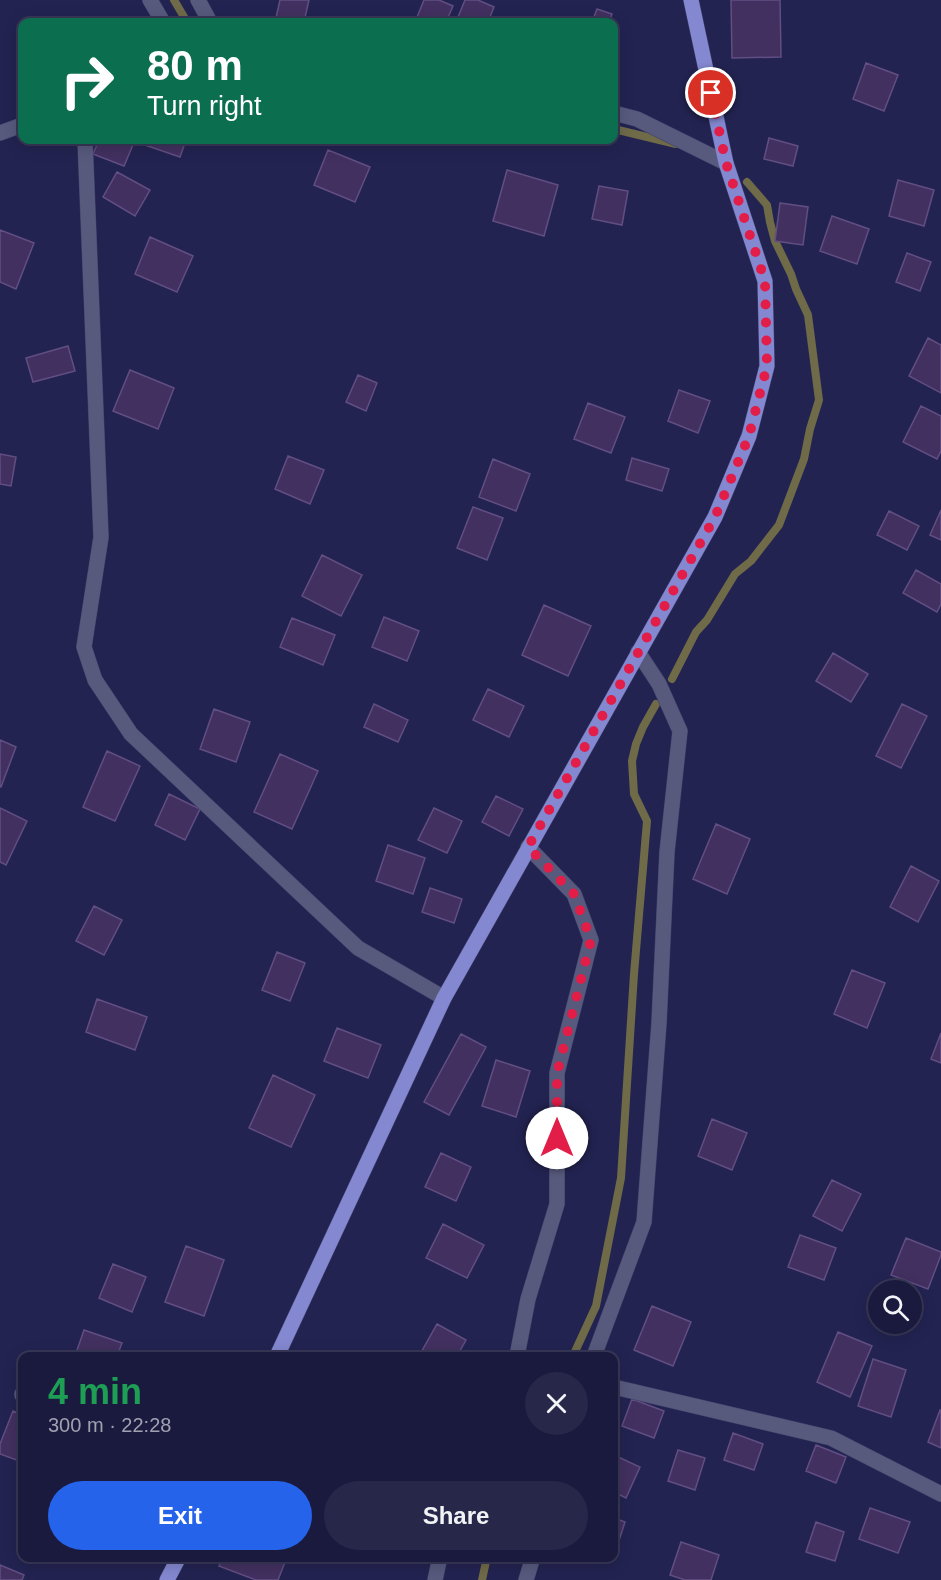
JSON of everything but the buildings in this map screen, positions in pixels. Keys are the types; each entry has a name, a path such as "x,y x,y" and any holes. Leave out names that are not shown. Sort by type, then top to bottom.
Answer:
{"main road":[{"path":"279,1352 444,998 715,517 749,436 767,366 765,281 726,163 691,0"},
{"path":"167,1580 176,1562"}],"street":[{"path":"150,0 161,18"},
{"path":"198,0 208,18"},
{"path":"618,114 637,119 726,163"},
{"path":"0,133 18,126"},
{"path":"85,144 101,537 84,647 95,680 131,734 358,948 444,998"},
{"path":"595,1352 644,1222 659,1023 667,852 680,731 659,684 638,652"},
{"path":"519,1352 528,1299 557,1204 557,1073 591,940 574,894 528,847"},
{"path":"618,1388 831,1437 941,1494"},
{"path":"435,1580 439,1562"},
{"path":"526,1580 531,1562"}],"waterway":[{"path":"174,0 185,18"},
{"path":"618,130 676,144"},
{"path":"672,679 696,632 707,620 735,574 751,561 779,525 804,459 819,400 808,315 775,241 767,205 747,182"},
{"path":"575,1352 596,1306 621,1178 634,974 647,821 634,794 632,761 643,727 656,704"},
{"path":"482,1580 486,1562"}],"route":[{"path":"557,1138 557,1073 591,940 574,894 528,847 715,517 749,436 767,366 765,281 726,163 711,93"}]}
